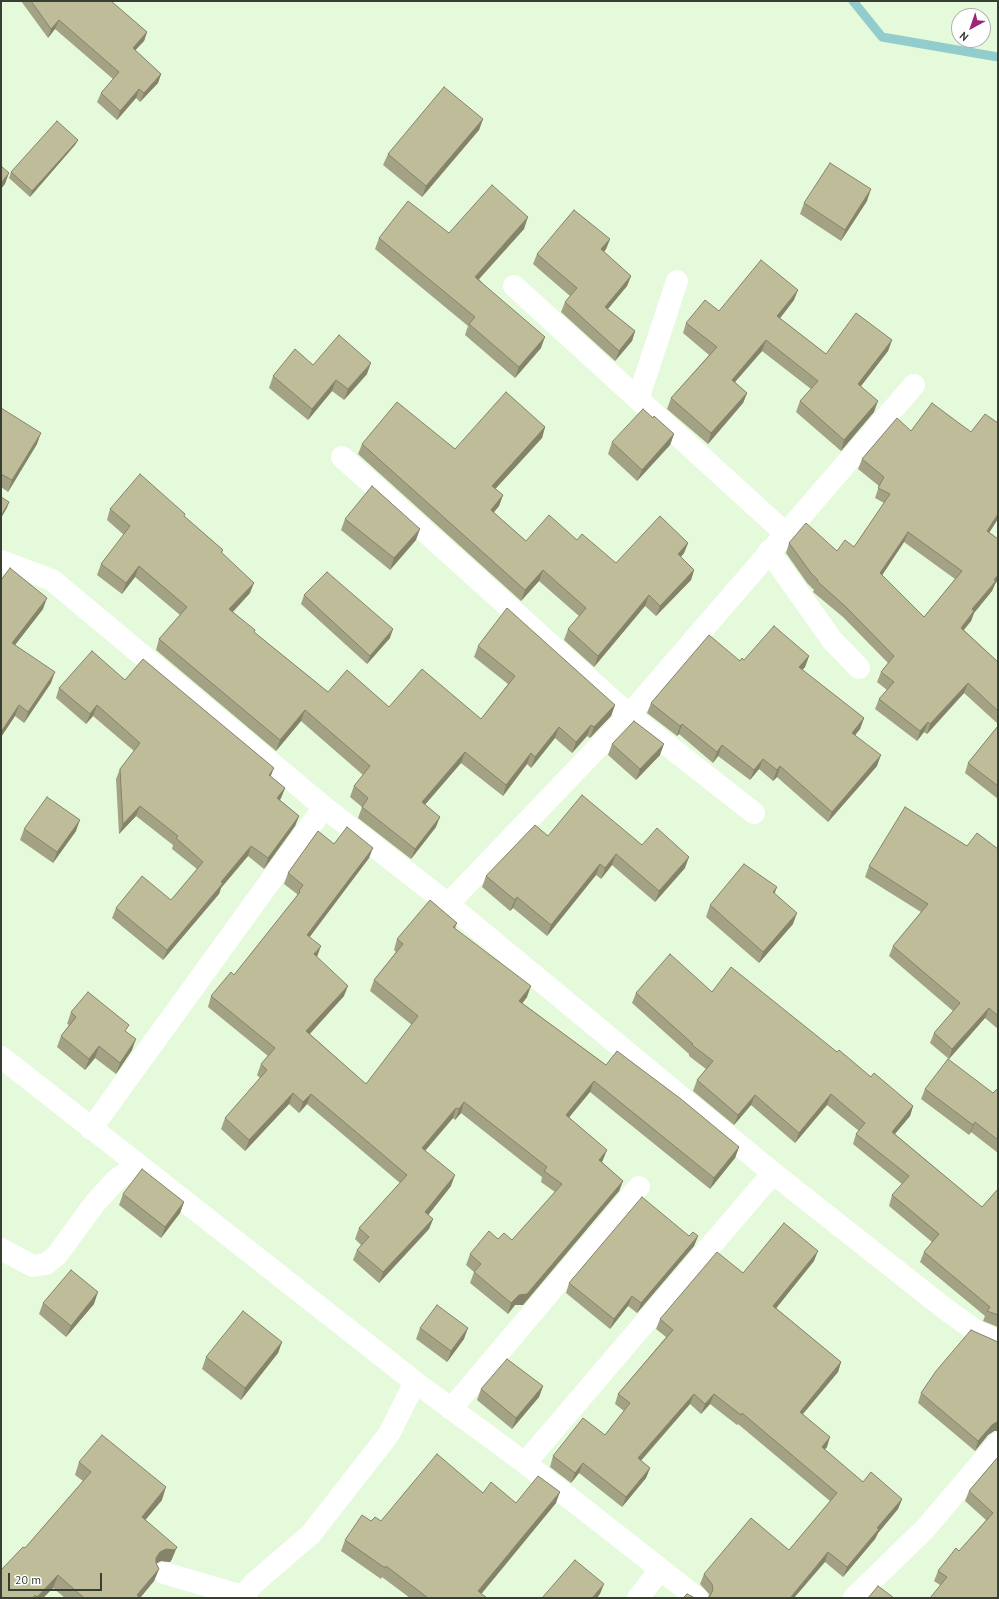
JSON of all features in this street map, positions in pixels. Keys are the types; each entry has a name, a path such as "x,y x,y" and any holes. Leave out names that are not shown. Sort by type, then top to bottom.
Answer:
{"street":[{"path":"638,399 677,281"},
{"path":"514,286 785,534"},
{"path":"448,904 628,715 914,384"},
{"path":"342,457 628,715 754,813"},
{"path":"769,551 832,640 858,668"},
{"path":"4,566 52,580 324,807 448,904 773,1172 944,1308 976,1331 998,1341"},
{"path":"91,1129 324,807"},
{"path":"1,1057 415,1382 525,1463 697,1598"},
{"path":"1,1249 33,1266 46,1264 57,1255 95,1203 116,1180 137,1164"},
{"path":"525,1463 773,1172"},
{"path":"451,1409 639,1187"},
{"path":"164,1573 243,1597 253,1584 311,1534 389,1434 415,1382"},
{"path":"854,1598 925,1528 998,1443"},
{"path":"638,1598 660,1570"}],"building":[{"path":"31,1 111,1 147,32 133,48 161,74 144,93 139,89 120,111 101,93 119,72 59,20 51,29"},
{"path":"444,87 483,119 426,186 388,154"},
{"path":"57,121 78,140 32,191 11,172"},
{"path":"830,163 871,189 845,230 804,203"},
{"path":"1,166 9,173 1,183"},
{"path":"492,185 528,217 475,277 545,337 519,367 469,324 475,317 379,238 408,201 449,233"},
{"path":"574,210 610,239 601,249 631,276 605,307 635,331 619,351 565,302 577,288 537,254"},
{"path":"761,260 798,290 777,316 826,354 856,313 892,340 858,384 878,401 844,440 800,401 818,381 766,340 732,380 747,393 711,433 671,398 717,347 686,323 705,300 719,311"},
{"path":"339,335 371,363 348,389 336,380 312,409 273,376 295,349 313,365"},
{"path":"506,392 545,427 492,486 503,495 491,510 526,541 549,515 577,540 582,534 616,563 660,516 688,543 678,554 694,570 660,606 649,595 598,656 568,629 586,608 543,570 525,590 362,444 397,402 455,449"},
{"path":"932,403 971,432 985,414 998,423 998,514 987,531 998,539 998,575 994,580 996,581 972,609 974,611 961,628 998,662 998,711 968,683 930,724 928,722 920,731 879,699 894,682 881,672 894,656 846,607 817,581 818,580 789,543 806,523 837,551 845,540 854,547 890,494 878,488 884,477 862,459 897,418 911,431","holes":["908,532 962,571 924,617 880,573"]},
{"path":"1,408 41,433 12,480 1,474"},
{"path":"643,409 653,418 654,416 674,434 642,470 612,442"},
{"path":"140,474 185,514 184,516 223,550 221,552 254,583 229,609 255,630 254,632 328,692 347,670 389,707 422,669 481,719 515,676 478,646 507,608 615,705 594,727 591,725 576,742 559,727 535,757 531,753 506,785 465,752 422,802 440,817 415,849 362,807 368,798 354,786 370,766 305,710 280,740 159,639 187,607 139,566 126,583 101,564 130,526 110,509"},
{"path":"372,486 420,529 394,558 345,519"},
{"path":"1,497 9,502 1,516"},
{"path":"10,568 47,598 12,643 55,672 28,712 19,705 1,732 1,580"},
{"path":"327,572 393,629 370,656 304,595"},
{"path":"774,626 809,656 799,667 864,718 852,733 881,755 832,812 780,766 777,770 763,759 754,770 722,745 717,752 682,724 680,726 651,703 709,635 740,661 742,658 744,660"},
{"path":"92,651 125,680 143,659 274,768 269,775 285,788 277,798 299,816 268,858 251,846 221,882 223,883 167,950 116,908 142,876 171,900 203,862 176,838 178,836 140,806 123,824 120,769 140,743 97,705 90,714 59,688"},
{"path":"634,721 664,744 640,769 612,744"},
{"path":"998,726 998,786 968,763"},
{"path":"582,795 642,845 657,828 689,857 659,891 616,854 605,868 600,864 551,925 517,897 515,900 486,876 535,825 548,836"},
{"path":"47,797 80,820 57,852 24,829"},
{"path":"905,807 967,846 977,833 998,849 998,1016 989,1008 952,1049 934,1033 960,1003 893,946 928,904 869,866"},
{"path":"347,827 373,848 307,935 321,946 314,954 348,986 306,1031 366,1084 418,1016 374,980 403,944 397,939 430,900 457,923 453,927 531,986 519,1001 606,1065 617,1051 681,1099 739,1147 714,1178 594,1081 566,1115 607,1150 599,1160 623,1181 527,1294 519,1295 511,1303 474,1272 481,1264 470,1254 489,1231 498,1239 504,1233 512,1240 562,1184 544,1171 547,1167 464,1102 459,1109 456,1108 422,1148 455,1175 425,1212 433,1219 383,1272 357,1250 369,1237 359,1228 407,1175 311,1094 303,1102 293,1093 249,1140 225,1118 267,1070 261,1064 275,1048 211,996 231,972 234,975 300,892 299,891 303,885 288,873 318,831 334,844"},
{"path":"744,864 777,887 773,892 797,913 763,952 710,905"},
{"path":"670,954 712,992 731,967 837,1052 839,1050 871,1077 874,1073 913,1106 892,1132 982,1207 998,1189 998,1315 987,1311 990,1307 924,1252 939,1234 892,1195 909,1176 856,1134 865,1123 831,1094 799,1133 755,1095 738,1115 697,1080 713,1061 692,1045 693,1044 636,993"},
{"path":"88,992 129,1025 125,1031 136,1039 120,1063 99,1046 89,1059 61,1036 76,1017 71,1012"},
{"path":"948,1059 993,1093 998,1088 998,1140 975,1122 973,1125 925,1089"},
{"path":"142,1169 184,1202 165,1227 123,1194"},
{"path":"642,1197 689,1236 693,1232 698,1236 641,1303 632,1296 614,1319 569,1283"},
{"path":"784,1223 818,1251 773,1306 841,1362 800,1412 830,1437 822,1447 863,1482 871,1472 902,1499 877,1528 879,1529 847,1567 828,1552 790,1598 707,1598 713,1590 712,1584 704,1574 751,1518 789,1550 837,1493 742,1413 741,1415 714,1394 705,1404 694,1394 638,1458 650,1468 626,1497 583,1463 575,1473 553,1456 583,1418 605,1435 630,1403 618,1394 673,1330 660,1319 717,1252 743,1273"},
{"path":"71,1270 98,1292 71,1326 43,1303"},
{"path":"437,1305 468,1328 451,1351 420,1328"},
{"path":"243,1311 282,1342 245,1388 206,1357"},
{"path":"971,1330 998,1342 998,1421 992,1425 978,1441 921,1393 936,1371"},
{"path":"507,1359 543,1386 516,1418 481,1389"},
{"path":"102,1435 166,1487 142,1517 177,1547 175,1550 166,1549 160,1552 156,1558 156,1563 159,1569 137,1595 140,1598 84,1598 58,1575 37,1597 35,1595 33,1598 1,1598 1,1570 23,1547 25,1548 91,1472 79,1462"},
{"path":"437,1454 483,1493 491,1482 516,1503 538,1476 560,1492 478,1591 487,1598 428,1598 386,1566 385,1568 345,1540 362,1515 371,1521 375,1517 381,1521"},
{"path":"998,1457 998,1598 930,1598 947,1577 938,1571 956,1548 959,1551 993,1513 969,1491"},
{"path":"575,1560 604,1584 592,1598 542,1598"},
{"path":"878,1586 894,1598 868,1598"},
{"path":"687,1594 695,1598 683,1598"}],"waterway":[{"path":"853,1 882,37 998,57"}]}
